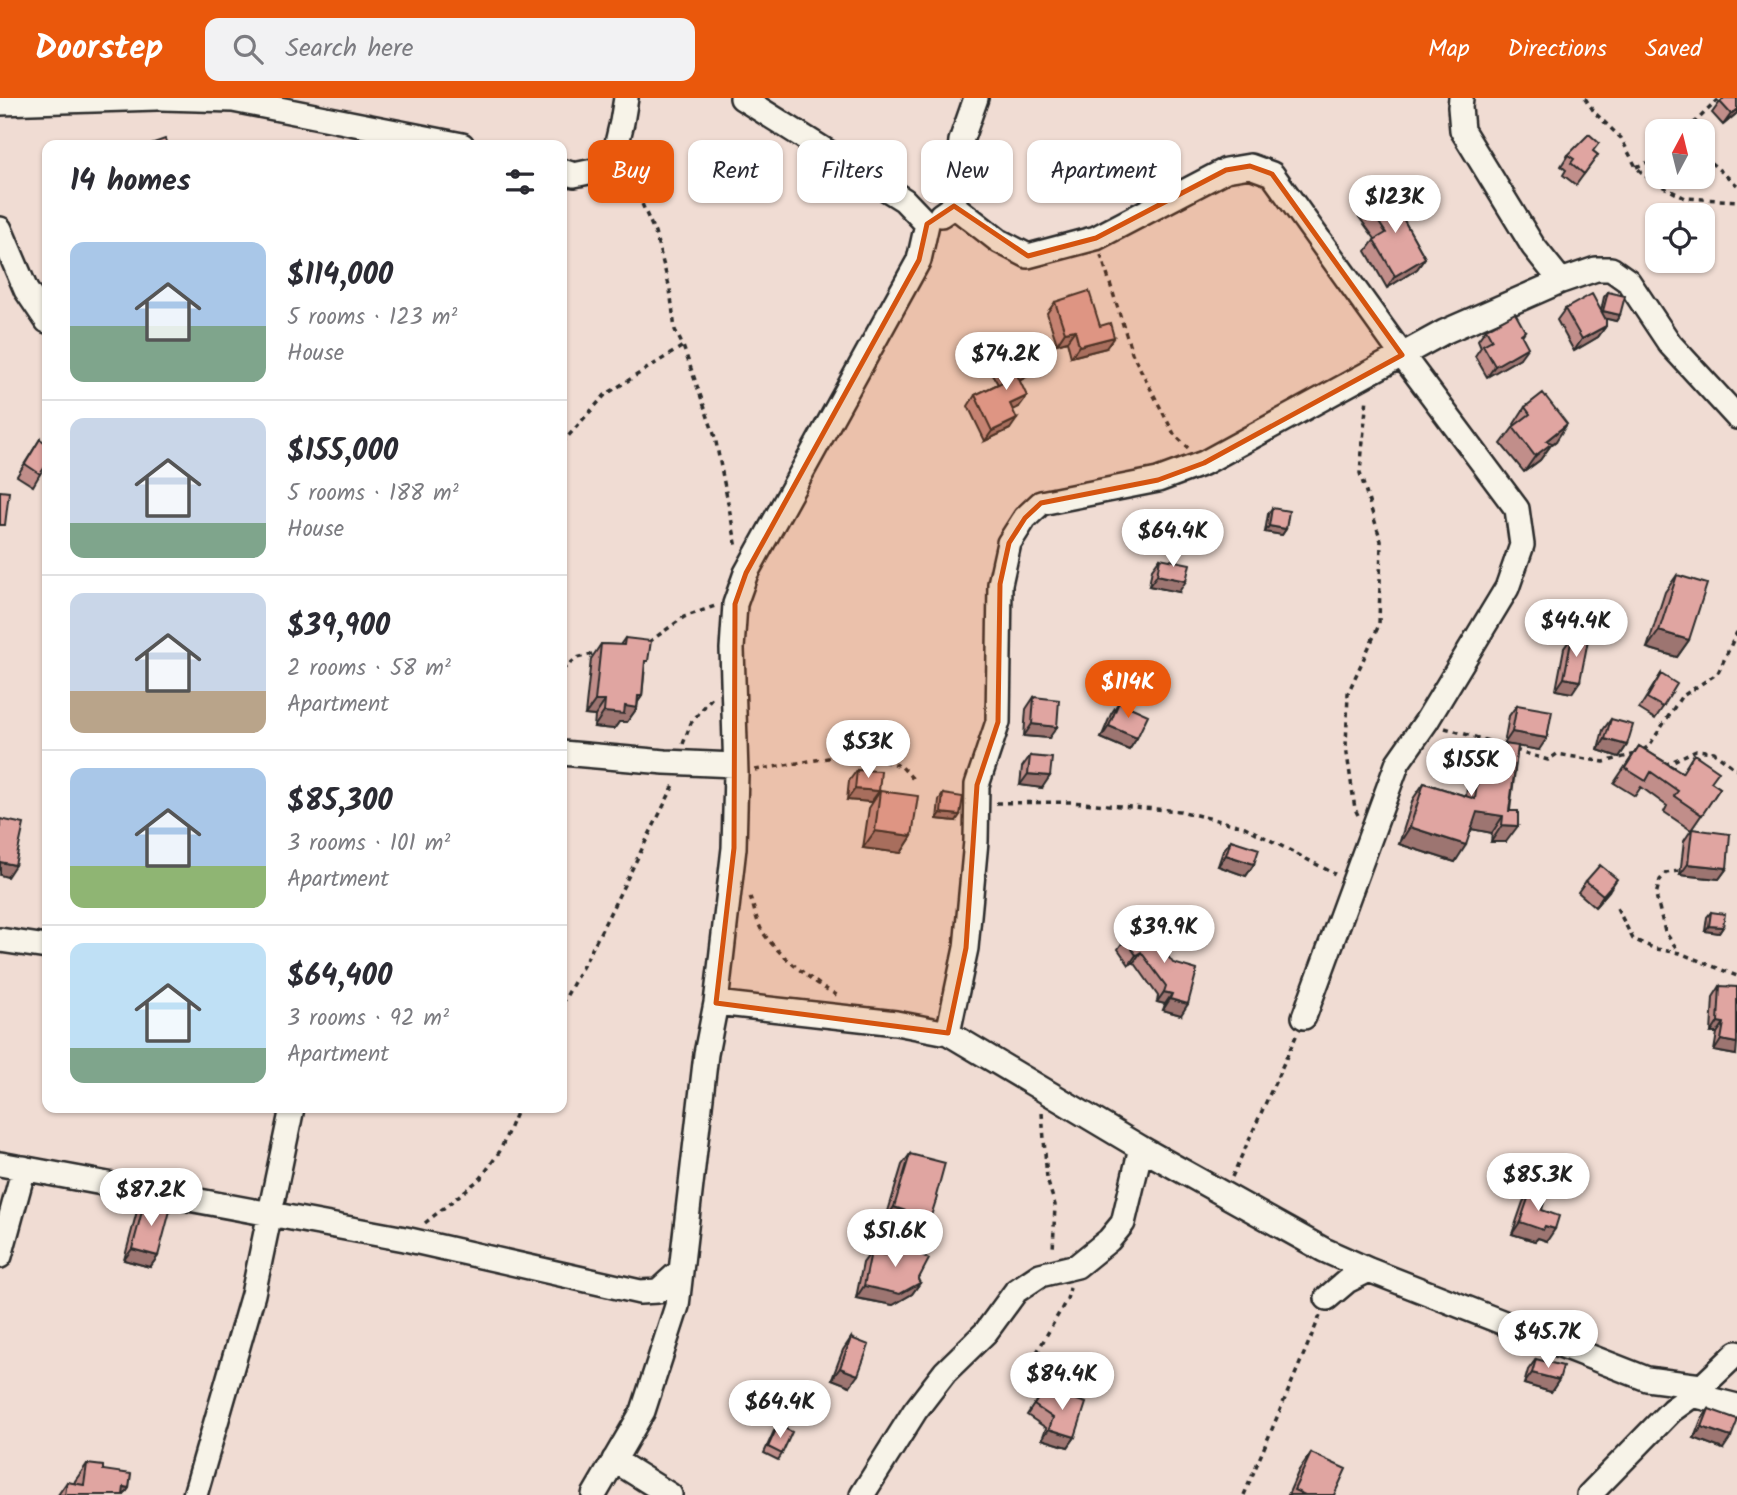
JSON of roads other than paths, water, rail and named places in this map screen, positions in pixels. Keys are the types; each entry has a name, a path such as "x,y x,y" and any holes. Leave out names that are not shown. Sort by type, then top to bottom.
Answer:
{"street":[{"path":"0,103 160,98 233,100 437,140"},
{"path":"567,173 574,175 603,170 614,156 626,98"},
{"path":"742,98 904,200 927,224"},
{"path":"954,206 961,142 976,98"},
{"path":"1461,98 1462,130 1533,246 1561,281"},
{"path":"954,206 999,242 1028,256 1096,238 1226,170 1251,166 1272,174 1517,509 1522,545 1507,588 1426,722 1398,762 1304,1017"},
{"path":"594,1495 643,1411 677,1306 706,1054 716,1003 734,848 732,649 735,604 746,573 919,260 927,224 954,206"},
{"path":"0,229 26,290 42,314"},
{"path":"948,1033 967,948 976,841 977,785 998,722 1000,584 1009,543 1026,518 1041,503 1158,480 1205,463 1444,332 1561,281 1596,269 1611,269 1628,281 1670,344 1737,417"},
{"path":"567,753 735,769"},
{"path":"0,940 42,946"},
{"path":"716,1003 896,1023 948,1033 1141,1148 1324,1250 1647,1379 1697,1390 1737,1406"},
{"path":"195,1495 253,1294 291,1113"},
{"path":"862,1495 915,1411 945,1371 986,1332 1016,1291 1040,1275 1077,1266 1109,1240 1123,1223 1141,1148"},
{"path":"0,1164 405,1239 640,1292 658,1291 680,1271"},
{"path":"0,1256 24,1168"},
{"path":"1327,1298 1347,1281 1369,1270"},
{"path":"1589,1495 1672,1410 1737,1353"},
{"path":"1647,1379 1665,1418"},
{"path":"614,1460 670,1495"}]}
